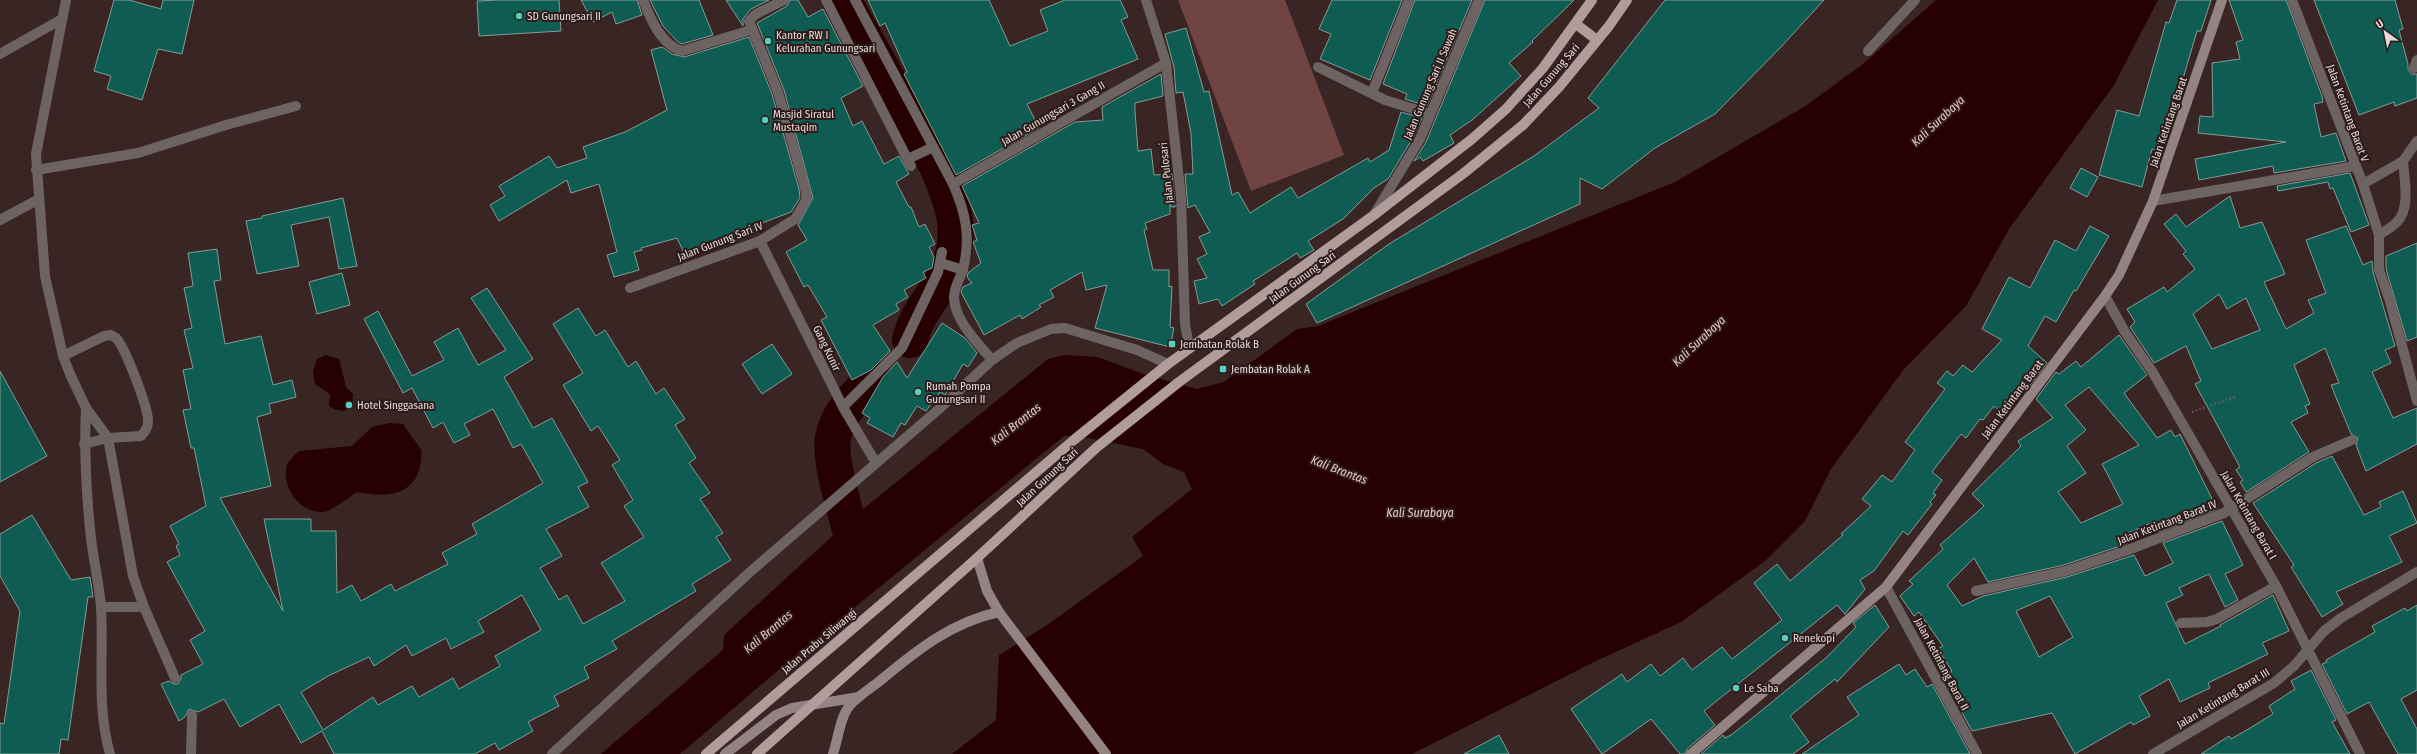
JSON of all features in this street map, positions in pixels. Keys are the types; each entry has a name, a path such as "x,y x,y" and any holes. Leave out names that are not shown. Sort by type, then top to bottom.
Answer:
{"main road":[{"name":"Jalan Gunung Sari","path":"949,548 1075,439 1189,347 1374,216 1472,139 1506,109 1543,68 1592,0"},
{"name":"Jalan Gunung Sari","path":"977,558 1097,447 1179,382 1464,173 1523,124 1559,87 1627,0"},
{"name":"Jalan Ketintang Barat","path":"1691,754 1711,739 1886,586 2105,296 2118,275 2154,201 2222,0"},
{"path":"1576,24 1597,40"},
{"name":"Jalan Prabu Siliwangi","path":"706,754 949,548"},
{"path":"757,754 977,558 987,591 999,612 1106,754"},
{"path":"833,754 844,717 850,705 911,655 949,629 970,620 999,612"},
{"path":"725,754 776,715 792,708 860,697"}],"street":[{"path":"66,0 36,154 45,276 63,356 86,408 108,438 133,576 144,607 175,678"},
{"path":"643,0 655,27 675,48 682,51 751,30"},
{"name":"Jalan Gunung Sari IV","path":"630,288 760,241 791,223 807,199 778,92 751,30 749,19 784,0"},
{"path":"826,0 910,160 931,148"},
{"path":"856,0 931,148 953,184 964,212 967,228 967,249 954,293 956,306 965,326 992,360"},
{"name":"Jalan Pulosari","path":"1146,0 1166,63 1181,197 1184,316 1189,347"},
{"path":"1372,93 1409,0"},
{"name":"Jalan Gunung Sari II Sawah","path":"1374,216 1420,139 1479,0"},
{"path":"1868,51 1915,0"},
{"name":"Jalan Ketintang Barat V","path":"2292,0 2363,184 2379,235"},
{"path":"0,54 62,19"},
{"name":"Jalan Gunungsari 3 Gang II","path":"953,184 1166,63"},
{"path":"1318,67 1385,100 1430,114"},
{"path":"36,170 138,153 226,125 296,106"},
{"path":"2363,184 2403,161 2417,141"},
{"path":"2403,161 2405,204 2402,215 2397,222 2379,235 2379,270 2389,298 2417,401"},
{"path":"2154,201 2355,166"},
{"path":"0,220 39,199"},
{"name":"Gang Kunir","path":"760,241 845,411 876,463"},
{"path":"845,411 902,348 942,264 942,252"},
{"path":"942,264 961,269"},
{"name":"Jalan Ketintang Barat I","path":"2105,296 2178,416 2276,586 2309,648 2360,754"},
{"path":"552,754 750,572 856,482 992,360 1033,336 1051,329 1066,328 1138,350 1168,364"},
{"path":"63,356 107,335 114,336 120,342 143,397 148,425 141,436 108,438 84,444"},
{"path":"86,408 84,444 90,530 100,607 101,700 104,732 110,754"},
{"name":"Jalan Ketintang Barat IV","path":"1976,591 2066,571 2128,550 2231,510 2313,457 2352,440"},
{"name":"Jalan Ketintang Barat III","path":"2153,754 2274,683 2294,666 2324,631 2341,618 2417,572"},
{"name":"Jalan Ketintang Barat II","path":"1886,586 1977,754"},
{"path":"2182,623 2207,622 2217,619 2276,586"},
{"path":"100,607 144,607"},
{"path":"191,754 192,714"}],"path":[{"path":"2178,416 2235,397"}],"shaded area":[{"path":"1178,0 1285,0 1344,155 1251,191"}],"water":[{"name":"Kali Surabaya","path":"1936,0 2158,0 2114,85 2009,229 1966,306 1904,369 1831,469 1805,521 1765,561 1681,622 1596,661 1412,754 952,754 996,720 999,655 1047,625 1143,556 1132,537 1192,489 1184,472 1163,464 1143,449 1074,435 1064,436 782,667 680,754 601,754 723,650 724,635 851,519 1048,359 1064,355 1098,357 1146,375 1197,389 1224,382 1297,329 1318,326 1675,182 1804,107 1863,64"},
{"path":"326,355 339,359 346,387 353,394 352,407 343,411 329,406 330,394 315,384 313,372 317,359"},
{"path":"389,423 403,424 422,451 418,473 407,488 392,494 384,495 357,492 335,507 323,512 307,508 294,497 287,482 286,473 288,463 299,451 352,446 372,427"}],"building":[{"path":"114,0 129,0 161,9 163,0 194,0 182,54 158,49 142,100 107,89 111,76 94,71"},
{"name":"SD Gunungsari II","path":"559,0 561,31 479,36 477,1"},
{"path":"581,0 637,0 642,15 616,24 612,12 593,22"},
{"path":"650,0 699,0 713,35 682,44 678,42 663,26"},
{"path":"726,0 769,0 751,9 743,19 743,26"},
{"path":"790,0 798,0 808,17 823,9 863,86 841,98 853,126 862,121 884,164 899,156 909,174 896,182 909,207 911,207 919,227 925,224 935,244 929,247 934,257 932,268 923,272 926,278 904,290 908,297 896,304 899,310 873,325 890,351 871,370 852,380 821,320 827,317 808,285 804,287 786,252 807,240 798,225 813,198 784,90 757,23 787,6"},
{"path":"868,0 989,0 1010,46 1048,31 1040,10 1065,0 1120,0 1128,17 1121,20 1138,59 1027,104 1039,128 956,175 904,74 907,72 885,23 880,26"},
{"path":"1332,0 1402,0 1370,80 1320,59 1331,34 1319,29"},
{"path":"1415,0 1472,0 1427,106 1405,99 1407,94 1383,84"},
{"path":"1485,0 1574,0 1532,41 1533,42 1509,63 1521,76 1472,120 1450,135 1454,143 1423,161 1420,157 1414,161 1426,142"},
{"path":"1665,0 1824,0 1780,48 1715,114 1655,148 1602,189 1580,178 1580,204 1317,323 1306,304 1389,244 1534,156 1599,108 1588,98"},
{"path":"2177,0 2211,0 2201,31 2197,31 2182,82 2170,113 2173,113 2165,140 2160,138 2156,150 2152,149 2142,187 2099,175 2117,110 2139,116 2166,22 2169,23"},
{"path":"2229,0 2286,0 2322,96 2323,102 2314,104 2321,137 2336,133 2346,161 2274,173 2273,166 2199,180 2195,159 2286,142 2198,133 2200,116 2213,117 2212,63 2240,59 2236,42 2243,40"},
{"path":"2314,0 2395,0 2403,29 2399,30 2408,69 2411,74 2417,74 2417,98 2395,106 2394,102 2359,115"},
{"path":"1186,28 1204,92 1209,91 1232,195 1238,192 1250,213 1291,187 1298,198 1368,158 1370,162 1389,150 1401,112 1422,118 1414,136 1388,179 1374,188 1343,219 1308,241 1314,250 1300,258 1297,253 1253,281 1255,284 1222,306 1218,299 1199,304 1194,281 1207,278 1197,259 1207,254 1199,237 1210,232 1195,205 1188,208 1185,174 1193,174 1191,133 1183,92 1176,93 1174,67 1165,34"},
{"path":"749,37 772,94 799,189 800,198 791,212 754,226 755,229 736,239 720,245 719,241 685,255 677,238 641,248 642,250 634,252 639,270 614,277 607,255 617,252 599,184 571,193 567,180 499,221 490,205 505,196 499,186 549,156 557,168 587,158 583,147 625,132 667,110 651,50 662,47 672,54 684,57"},
{"path":"1161,74 1163,96 1135,103 1135,111 1138,151 1151,149 1154,175 1172,174 1175,207 1172,207 1170,204 1170,214 1145,223 1147,229 1144,230 1153,270 1169,270 1169,287 1172,286 1170,327 1174,328 1170,347 1095,328 1107,285 1086,290 1082,272 1050,290 1054,297 1039,305 1041,307 1022,319 1020,315 984,335 961,292 963,287 972,283 967,277 968,273 981,263 973,242 977,240 972,225 979,223 962,186 1075,122 1103,120 1102,107"},
{"path":"2081,168 2098,177 2087,197 2070,188"},
{"path":"2350,173 2369,225 2351,232 2333,188 2330,189 2328,182 2278,191 2277,186"},
{"path":"2230,196 2240,228 2262,222 2285,274 2264,282 2286,329 2314,313 2308,300 2326,293 2306,240 2346,226 2363,265 2372,261 2373,272 2395,346 2385,350 2391,363 2372,372 2393,418 2417,408 2417,444 2366,471 2356,445 2358,438 2351,434 2331,385 2339,383 2325,348 2294,365 2310,404 2305,406 2308,413 2291,422 2309,452 2246,492 2240,482 2243,480 2236,470 2240,467 2195,384 2201,381 2186,346 2154,363 2130,327 2135,322 2127,309 2164,287 2167,292 2195,269 2183,254 2186,251 2164,224 2176,214 2186,227","holes":["2219,294 2227,309 2246,298 2260,330 2212,349 2193,314"]},
{"path":"343,198 357,266 339,269 329,217 291,225 299,266 257,274 246,221"},
{"path":"2090,226 2109,236 2076,291 2074,290 2056,322 2045,316 2028,346 2047,363 2027,389 2024,386 2002,413 1994,406 1983,420 1980,419 1966,438 1961,434 1932,472 1942,480 1933,493 1936,495 1930,502 1932,504 1908,535 1903,531 1874,571 1860,580 1865,589 1845,614 1837,605 1704,711 1715,725 1687,749 1685,754 1680,754 1651,719 1602,754 1571,709 1622,674 1627,682 1651,664 1660,676 1683,658 1692,670 1722,647 1732,659 1782,620 1754,583 1777,564 1790,581 1843,535 1841,534 1871,506 1862,499 1882,475 1892,482 1915,450 1905,442 1945,389 1937,383 1947,371 1953,376 1963,365 1972,372 2002,340 1982,329 2009,277 2030,288 2055,240 2076,251"},
{"path":"2417,243 2417,337 2407,341 2386,269 2386,256"},
{"path":"217,249 221,280 214,281 225,344 261,336 273,385 292,380 296,397 269,404 271,413 257,417 271,486 220,498 283,611 264,519 311,519 311,531 336,531 337,593 352,585 361,601 391,584 395,591 448,564 442,553 477,534 472,524 543,483 521,444 513,448 493,409 464,424 470,435 454,443 443,422 433,428 412,388 403,393 364,319 378,311 412,376 444,360 434,342 458,328 478,365 506,350 471,298 487,288 533,359 504,377 533,428 552,418 588,482 578,487 589,507 546,529 562,556 540,568 559,600 567,595 583,624 625,601 601,563 644,537 624,506 633,500 612,465 620,460 598,426 591,431 563,385 583,373 553,324 578,308 596,336 605,330 628,367 636,361 656,394 664,388 685,419 675,425 696,458 689,463 710,493 700,499 723,533 716,537 731,560 692,584 696,591 612,641 617,649 584,667 589,678 554,696 559,706 528,722 533,731 499,750 495,743 475,754 334,754 322,731 301,743 279,704 240,727 224,699 198,712 189,709 185,717 179,721 161,684 169,681 174,684 178,684 181,679 181,675 203,664 190,640 205,631 167,562 180,555 176,546 179,544 170,526 206,506 194,448 191,448 183,410 191,409 183,370 193,368 184,330 192,328 184,288 193,286 188,253","holes":["522,595 541,630 495,656 500,666 459,689 453,678 419,697 412,686 378,705 373,697 323,730 301,692 330,675 369,657 374,666 406,645 412,656 446,638 451,649 484,632 478,621"]},
{"path":"342,273 350,305 317,314 309,282"},
{"name":"Rumah Pompa Gunungsari II","path":"942,323 965,338 977,353 968,367 963,364 945,395 940,392 926,411 917,406 905,425 901,423 893,437 867,423 870,418 862,413 883,377 897,362 907,378"},
{"path":"2119,335 2147,375 2124,393 2157,438 2171,430 2175,437 2180,434 2217,509 2158,532 2153,522 2124,535 2128,543 2126,544 2064,565 1988,582 1974,558 1947,585 1962,606 1983,596 2067,577 2134,555 2145,576 2173,563 2163,543 2222,521 2243,565 2225,574 2238,600 2225,607 2209,574 2179,588 2183,595 2166,603 2185,644 2221,626 2220,625 2273,595 2289,631 2262,643 2268,654 2208,683 2210,688 2180,702 2169,679 2139,696 2150,716 2133,725 2131,722 2075,754 2052,713 1972,731 1943,677 1952,671 1938,649 1943,646 1919,612 1914,616 1900,596 1913,584 1909,581 1943,549 1940,545 1984,506 1972,494 2021,446 2018,441 2053,418 2036,399 2056,372 2059,374 2076,361 2081,367","holes":["2089,387 2139,445 2102,464 2123,504 2081,523 2058,492 2086,473 2067,446 2086,430 2065,405","2050,596 2073,637 2039,657 2016,611"]},
{"path":"772,344 792,374 762,394 742,364"},
{"path":"0,371 47,456 0,482"},
{"path":"2332,456 2364,515 2381,507 2379,502 2403,491 2417,523 2389,536 2402,562 2336,592 2343,604 2322,617 2291,567 2294,565 2253,503 2316,463"},
{"path":"32,515 71,580 90,577 93,597 88,597 68,740 61,739 59,754 0,754 0,723 4,724 20,611 0,576 0,534"},
{"path":"1875,605 1889,627 1837,682 1835,679 1790,716 1809,742 1793,754 1701,754 1723,735 1725,738 1731,735 1827,657 1856,627 1853,623"},
{"path":"2417,605 2417,690 2401,699 2417,729 2417,754 2398,754 2369,702 2347,714 2322,664 2327,662 2326,660 2375,632 2372,626 2405,608 2407,611"},
{"path":"1899,664 1906,675 1915,669 1927,687 1932,684 1970,754 1802,754 1859,715 1847,697"},
{"path":"2311,670 2336,720 2332,722 2350,754 2201,754 2229,736 2231,739 2273,714 2269,706 2295,689 2291,681"},
{"path":"1499,735 1509,754 1464,754"}],"waterway":[{"path":"843,0 937,166 948,194 955,220 955,247 951,261 942,282 919,317 910,340"},
{"path":"858,558 837,480 832,449 835,429 843,413 861,391 874,379"}],"place":[{"name":"SD Gunungsari II","path":"519,16"},
{"name":"Kantor RW I Kelurahan Gunungsari","path":"768,41"},
{"name":"Masjid Siratul Mustaqim","path":"765,120"},
{"name":"Jembatan Rolak B","path":"1172,344"},
{"name":"Jembatan Rolak A","path":"1223,369"},
{"name":"Rumah Pompa Gunungsari II","path":"918,392"},
{"name":"Hotel Singgasana","path":"349,405"},
{"name":"Renekopi","path":"1785,638"},
{"name":"Le Saba","path":"1736,688"}],"water label":[{"name":"Kali Brantas","path":"1016,424"},
{"name":"Kali Brantas","path":"1339,470"},
{"name":"Kali Brantas","path":"768,632"}]}
